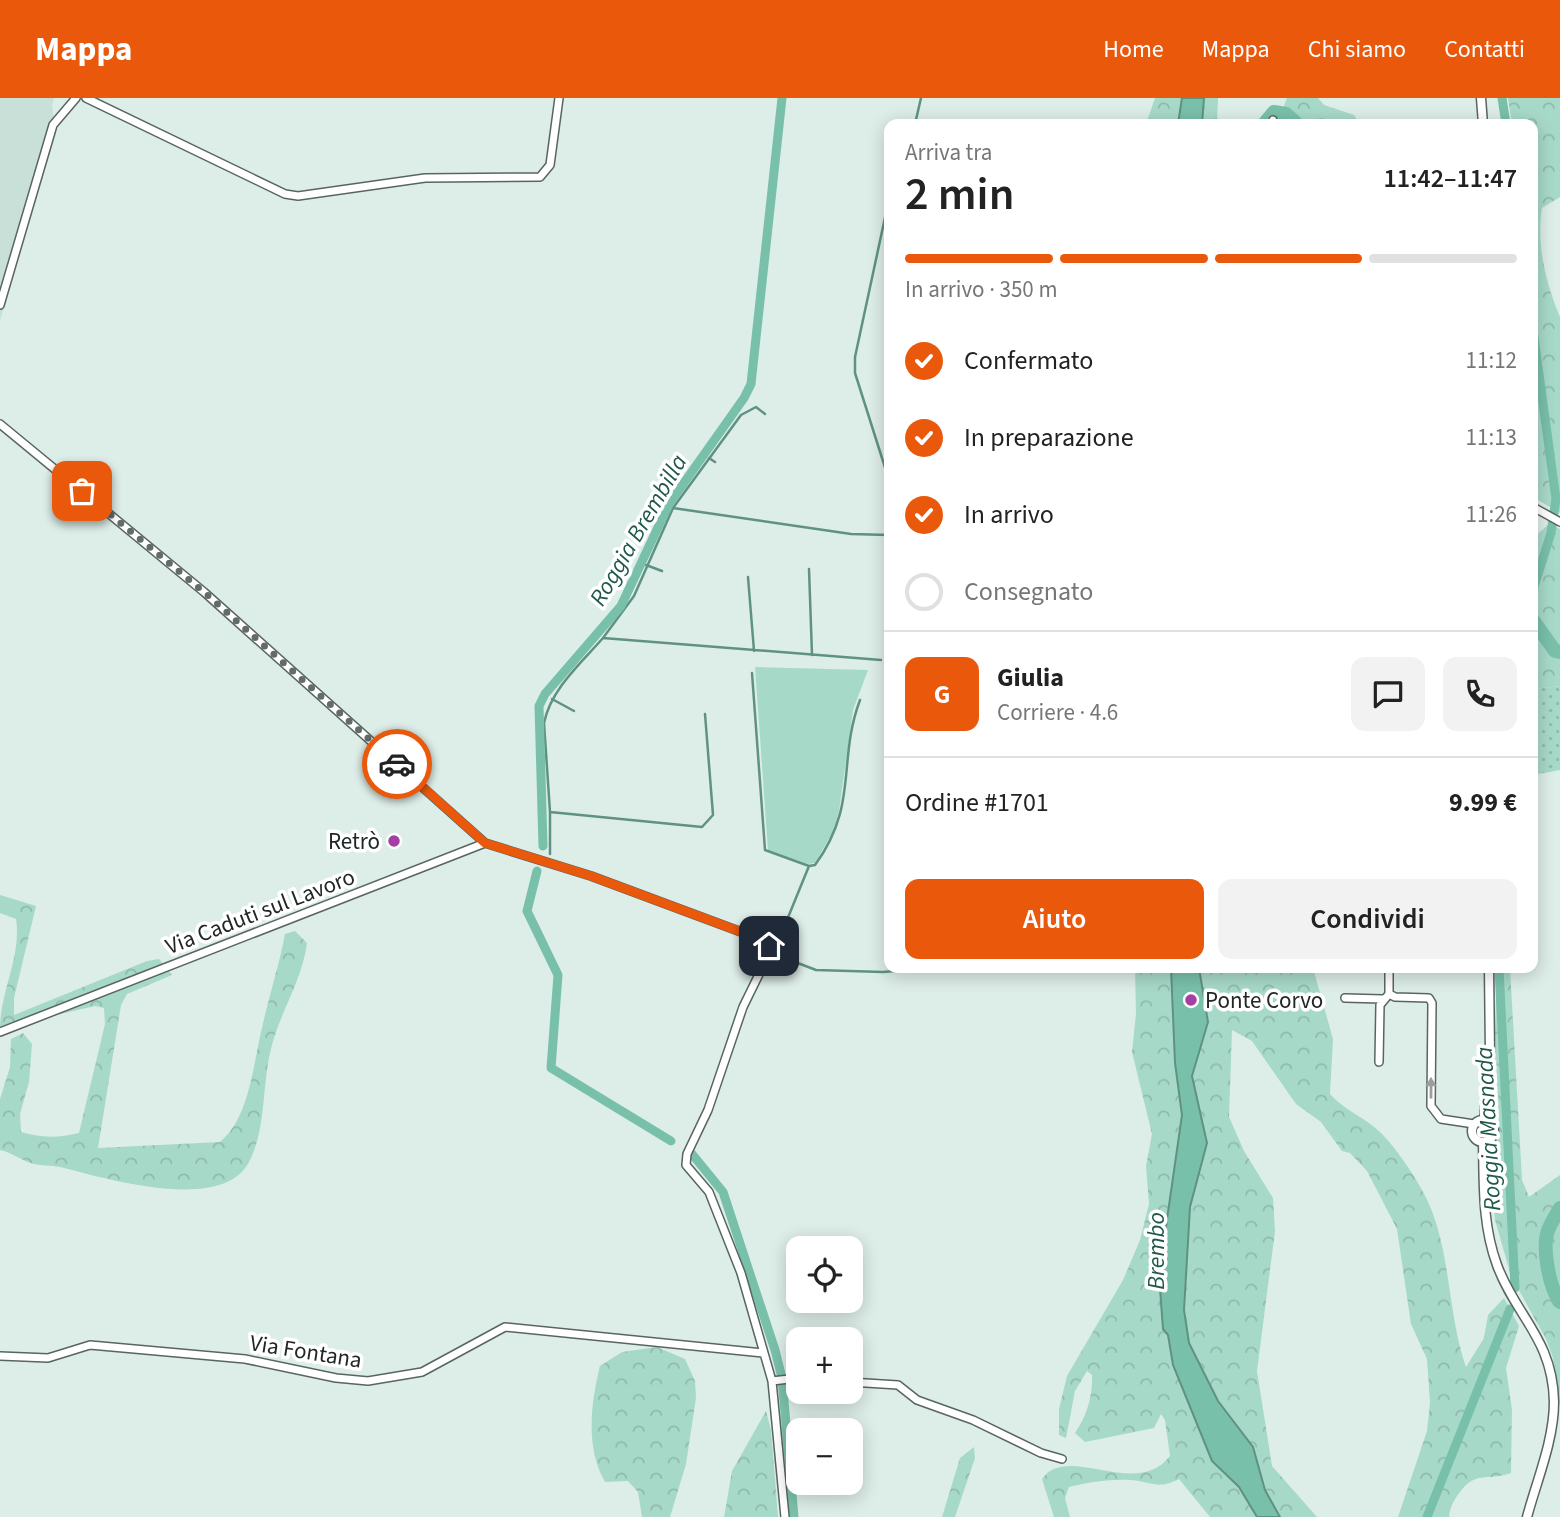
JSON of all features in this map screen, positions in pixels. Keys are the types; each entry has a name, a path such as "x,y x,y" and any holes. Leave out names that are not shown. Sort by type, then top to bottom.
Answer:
{"street":[{"path":"0,305 53,125 76,98"},
{"path":"86,98 285,194 298,196 425,178 540,177 550,165 559,98"},
{"path":"100,98 107,106"},
{"path":"1481,98 1483,119"},
{"path":"0,424 204,592 485,843 591,876 752,936 769,946"},
{"path":"1538,511 1560,522"},
{"name":"Via Caduti sul Lavoro","path":"0,1032 485,843"},
{"path":"768,957 743,1007 708,1110 687,1154 686,1165 709,1192 741,1273 763,1353 774,1381 785,1517"},
{"path":"1379,1062 1388,973"},
{"path":"1484,1120 1490,1055 1489,973"},
{"path":"1345,998 1429,998 1432,1014 1431,1106 1441,1119 1474,1124 1484,1120 1489,1122 1494,1132 1488,1141 1483,1142 1472,1136 1474,1124"},
{"path":"1483,1142 1484,1214 1488,1237 1497,1268 1538,1336 1549,1363 1554,1401 1551,1432 1527,1517"},
{"name":"Via Fontana","path":"0,1356 48,1358 90,1345 245,1359 336,1378 368,1381 422,1371 505,1327 763,1353"},
{"path":"774,1381 786,1378"},
{"path":"863,1382 898,1385 916,1400 973,1420 1041,1453 1062,1459"}],"shaded area":[{"path":"0,98 54,98 52,106 56,133 0,321"},
{"path":"1182,98 1204,98 1202,119 1179,119"},
{"path":"1171,973 1200,973 1208,1022 1192,1076 1207,1143 1190,1207 1184,1310 1189,1343 1218,1401 1253,1447 1265,1490 1280,1517 1257,1517 1239,1487 1212,1461 1173,1365 1168,1335 1163,1329 1159,1275 1182,1115 1175,1063"}],"green space":[{"path":"1155,98 1182,98 1179,119 1148,119"},
{"path":"1204,98 1218,98 1217,119 1202,119"},
{"path":"1287,98 1318,98 1324,105 1354,115 1356,119 1279,119"},
{"path":"1508,98 1560,98 1560,197 1542,208 1540,236 1550,291 1560,317 1560,513 1538,500 1538,119 1511,119"},
{"path":"1549,524 1560,529 1560,686 1538,688 1538,534"},
{"path":"755,667 868,670 853,710 839,811 833,832 815,863 808,864 768,850"},
{"path":"1560,686 1560,770 1538,774 1538,688"},
{"path":"0,895 36,906 14,998 14,1015 147,961 159,959 172,975 127,994 121,1005 98,1148 220,1142 238,1119 249,1089 285,934 295,931 307,943 300,971 278,1025 270,1053 258,1136 249,1162 235,1178 214,1186 161,1188 34,1164 0,1150 0,1099 10,1067 11,1039 23,1033 32,1044 29,1082 20,1114 21,1132 43,1136 71,1135 79,1133 105,1024 104,1008 95,1006 0,1028 17,933 16,919 0,913"},
{"path":"1135,973 1172,973 1175,1063 1182,1115 1159,1275 1163,1329 1168,1335 1173,1365 1212,1461 1239,1487 1257,1517 1210,1517 1179,1479 1160,1485 1115,1480 1069,1487 1065,1498 1070,1517 1054,1517 1042,1479 1053,1469 1068,1466 1139,1473 1156,1468 1170,1456 1165,1420 1161,1414 1154,1428 1085,1442 1075,1433 1083,1420 1090,1398 1092,1375 1087,1371 1075,1391 1066,1438 1059,1435 1059,1409 1067,1376 1123,1280 1140,1240 1149,1204 1146,1166 1152,1134 1132,1052 1136,1014"},
{"path":"1200,973 1314,973 1333,1039 1330,1094 1381,1133 1403,1160 1432,1210 1444,1254 1455,1323 1466,1367 1484,1338 1488,1315 1504,1298 1519,1326 1506,1368 1512,1410 1511,1473 1470,1482 1455,1499 1449,1517 1398,1517 1427,1431 1430,1403 1427,1359 1411,1324 1397,1229 1367,1171 1350,1153 1342,1151 1321,1122 1296,1104 1252,1041 1232,1030 1229,1117 1244,1151 1273,1198 1275,1231 1257,1371 1272,1466 1317,1517 1280,1517 1265,1490 1253,1447 1218,1401 1189,1343 1184,1310 1190,1207 1207,1143 1192,1076 1208,1022"},
{"path":"1497,973 1510,973 1522,1180 1529,1197 1560,1175 1560,1406 1553,1358 1546,1339 1511,1276 1495,1220 1490,1171 1499,1125 1495,1033"},
{"path":"657,1347 685,1359 695,1381 696,1398 686,1464 670,1517 642,1517 638,1492 628,1481 605,1482 592,1440 592,1410 600,1366 622,1352"},
{"path":"766,1411 771,1430 778,1517 724,1517 732,1471"},
{"path":"974,1447 975,1458 955,1517 942,1517 960,1458"}],"waterway":[{"name":"Roggia Brembilla","path":"543,846 539,706 545,694 621,606 669,504 744,398 751,384 782,98"},
{"name":"Roggia Brembilla","path":"916,119 921,98"},
{"name":"Roggia Masnada","path":"1502,98 1505,119"},
{"path":"1268,119 1274,112 1286,114 1292,119"},
{"name":"Roggia Brembilla","path":"884,222 855,357 855,373 884,464"},
{"name":"Roggia Masnada","path":"1538,367 1556,499 1551,533 1538,574"},
{"path":"765,414 756,407 741,415 673,508 634,596 603,638 881,660"},
{"path":"709,458 715,462"},
{"path":"673,508 851,534 884,535"},
{"path":"646,565 662,571"},
{"path":"809,569 812,655"},
{"path":"748,577 754,651"},
{"path":"1538,627 1555,651 1560,652"},
{"path":"550,854 544,723 560,688 603,638"},
{"path":"752,673 765,850 809,866 778,942"},
{"path":"552,699 574,711"},
{"path":"809,866 815,865 829,843 843,803 849,743 860,700"},
{"path":"550,812 702,827 713,815 705,714"},
{"name":"Roggia Brembilla","path":"537,871 527,911 558,975 551,1068 671,1141"},
{"name":"Roggia Brembilla","path":"769,952 816,970 884,972"},
{"name":"Roggia Masnada","path":"1499,973 1515,1288"},
{"name":"Roggia Brembilla","path":"692,1154 723,1192 775,1350 782,1378 794,1517"},
{"path":"1560,1208 1549,1228 1546,1245 1550,1276 1560,1302"},
{"name":"Roggia Masnada","path":"1427,1517 1510,1309"}],"way so far":[{"path":"82,491 204,592 397,764"}],"place":[{"name":"Retrò","path":"394,841"},
{"name":"Ponte Corvo","path":"1191,1000"}],"route":[{"path":"397,764 485,843 591,876 752,936 769,946"}],"water label":[{"name":"Brembo","path":"1156,1251"}]}
